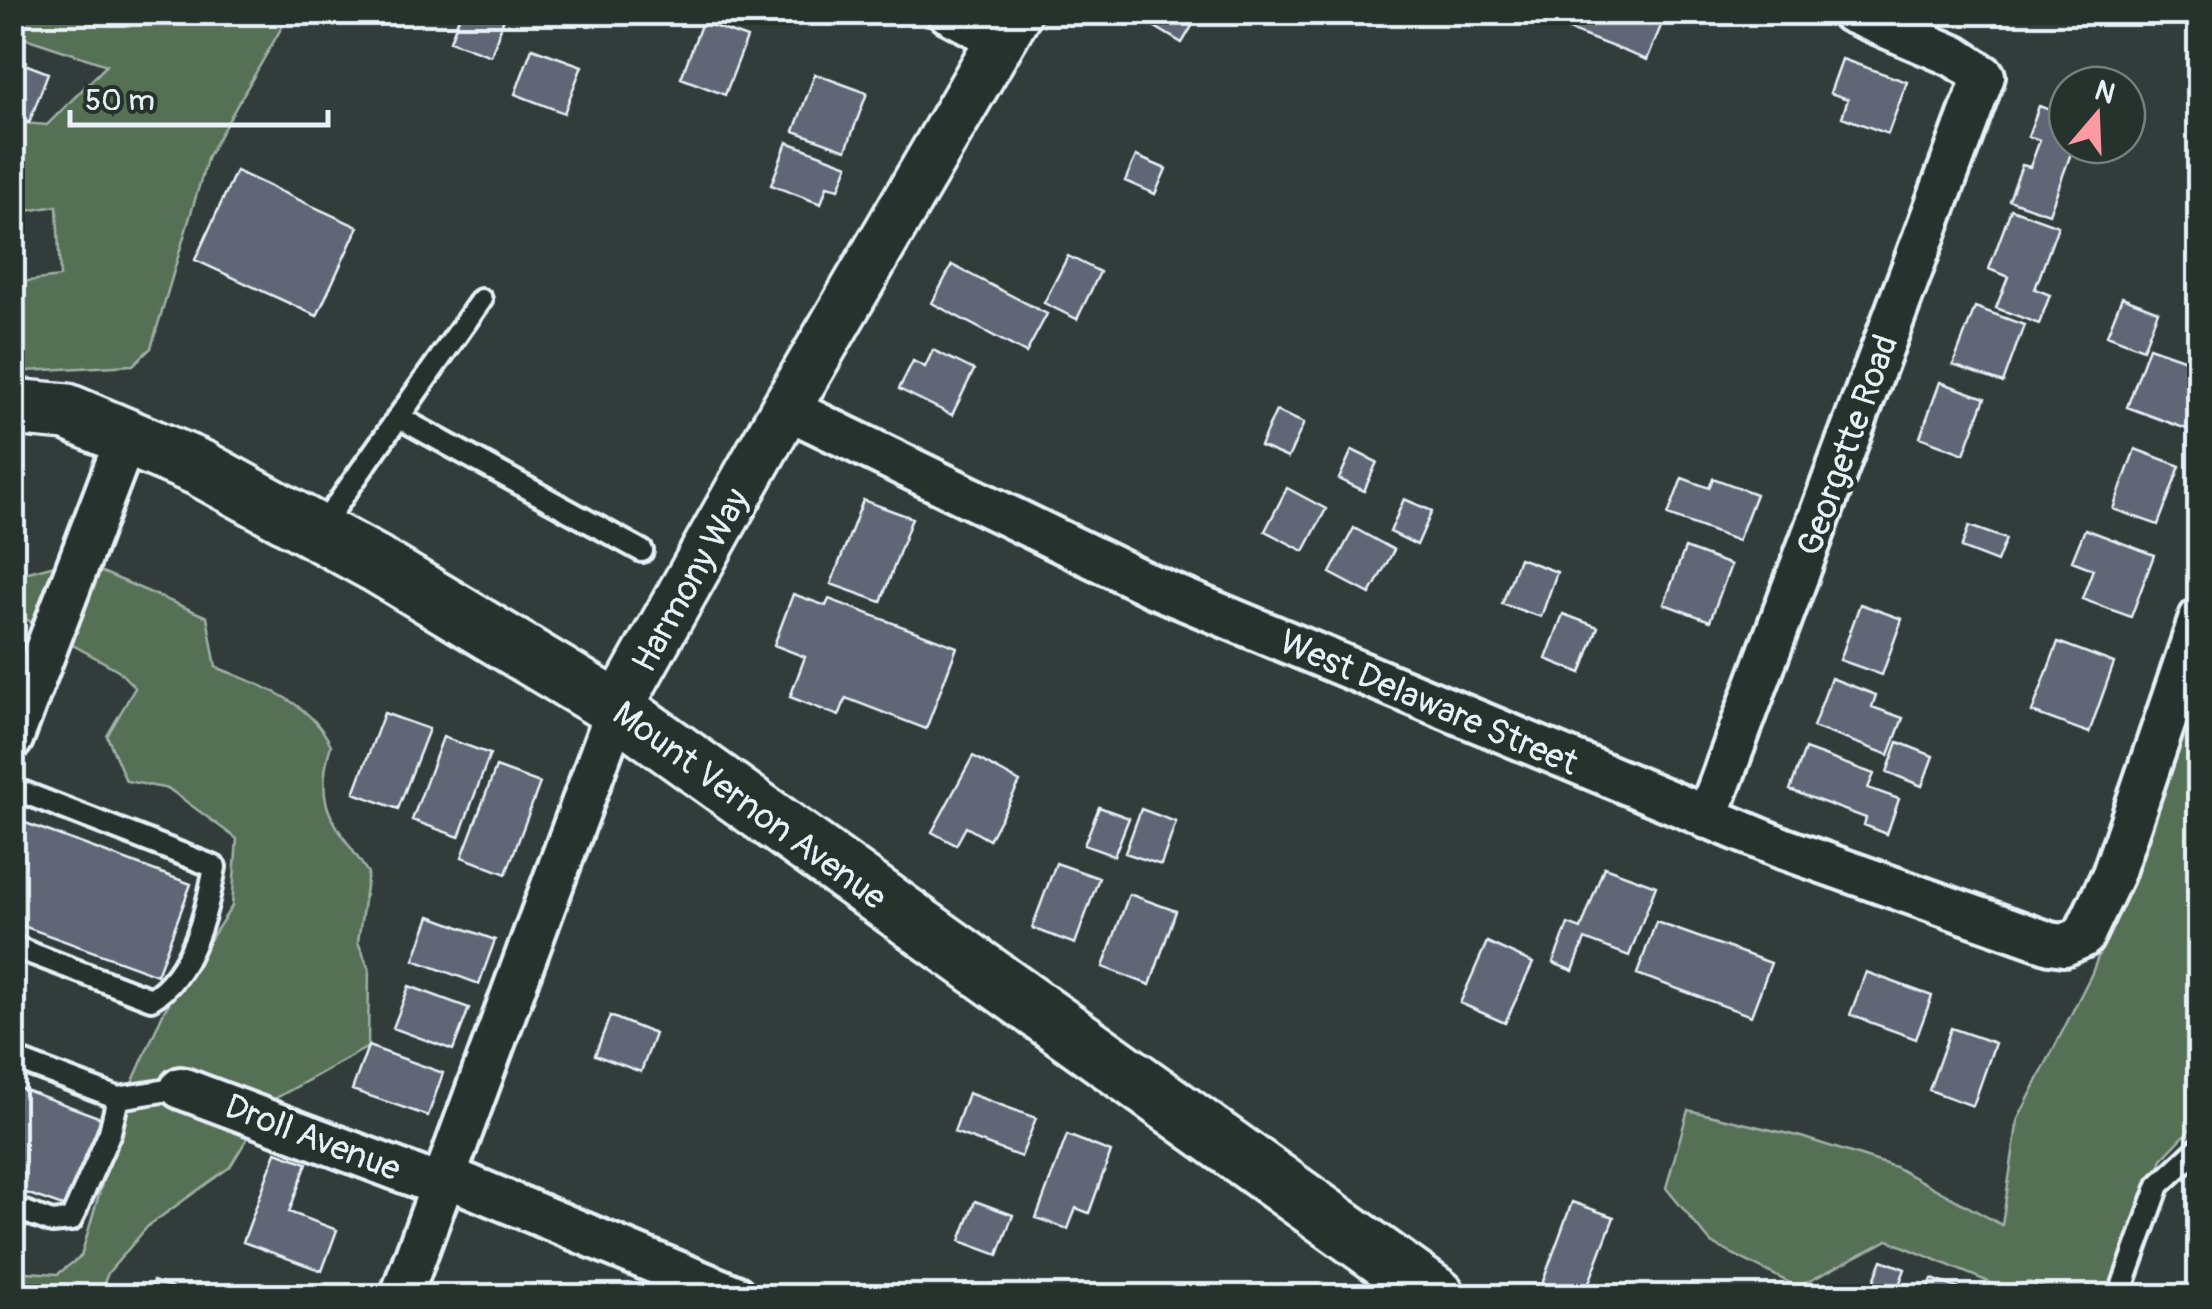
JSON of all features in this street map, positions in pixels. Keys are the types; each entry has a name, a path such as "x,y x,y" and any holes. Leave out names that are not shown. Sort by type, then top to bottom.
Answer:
{"main road":[{"name":"Mount Vernon Avenue","path":"12,406 67,412 200,468 318,532 618,709 1437,1296"}],"street":[{"path":"948,12 1009,26"},
{"name":"Georgette Road","path":"1707,818 1967,125 1981,74 1954,56 1851,12"},
{"name":"Harmony Way","path":"401,1296 618,709 786,408 1009,26"},
{"name":"West Delaware Street","path":"786,408 1152,586 1707,818 2050,943 2064,945 2086,932 2113,874 2200,618"},
{"path":"12,739 127,436"},
{"name":"Droll Avenue","path":"181,1088 446,1182 736,1296"}],"lane":[{"path":"318,532 481,300"},
{"path":"398,418 642,551"},
{"path":"12,788 215,867 209,902 191,947 168,989 151,999 12,946"},
{"path":"12,1058 118,1098 181,1088"},
{"path":"12,1208 52,1222 72,1220 110,1132 118,1098"},
{"path":"2118,1296 2159,1184 2200,1147"}],"green space":[{"path":"13,12 290,13 208,156 151,348 133,365 26,371 13,365 13,283 60,277 57,206 13,213 13,122 47,125 107,65 13,34"},
{"path":"74,560 207,617 216,667 296,705 310,716 331,745 324,784 330,814 368,873 358,942 369,969 368,1047 269,1102 230,1167 148,1226 108,1273 99,1296 13,1296 12,1271 58,1274 81,1256 130,1088 164,1011 232,906 237,839 169,789 126,781 107,736 135,688 118,670 13,612 13,576"},
{"path":"2199,683 2199,1120 2162,1159 2112,1296 2065,1296 2029,1282 2003,1288 1888,1240 1798,1287 1711,1243 1666,1188 1688,1110 1801,1137 1895,1167 2002,1225 2018,1119 2092,973"}],"building":[{"path":"461,12 506,12 491,56 450,41"},
{"path":"1130,12 1191,12 1198,16 1182,43"},
{"path":"1555,12 1641,12 1663,21 1647,60 1551,23"},
{"path":"702,22 747,38 725,95 681,78"},
{"path":"532,48 582,66 564,113 515,94"},
{"path":"12,59 48,73 29,123 12,117"},
{"path":"1842,59 1907,82 1888,134 1842,117 1848,99 1830,93"},
{"path":"815,74 867,93 846,150 794,131"},
{"path":"2039,106 2047,109 2047,165 2067,165 2049,214 2009,200 2022,165 2030,167 2040,140 2028,136"},
{"path":"787,142 848,165 839,189 827,186 821,204 771,185"},
{"path":"1136,156 1166,169 1155,194 1125,181"},
{"path":"236,171 358,227 317,316 195,260"},
{"path":"2011,209 2058,226 2035,289 2050,295 2039,324 1996,308 2008,277 1989,269"},
{"path":"1068,256 1100,272 1077,319 1044,303"},
{"path":"952,265 1047,314 1026,353 932,303"},
{"path":"2122,297 2158,311 2143,349 2107,335"},
{"path":"1975,307 2024,325 2003,383 1953,365"},
{"path":"2149,347 2200,365 2200,434 2127,407"},
{"path":"933,350 974,370 952,415 899,389 913,361 925,367"},
{"path":"1940,382 1985,398 1964,454 1920,437"},
{"path":"1276,411 1304,423 1288,458 1260,446"},
{"path":"2135,449 2180,466 2158,525 2113,509"},
{"path":"1352,450 1377,462 1364,491 1339,479"},
{"path":"1682,478 1709,488 1713,478 1756,494 1738,541 1668,515"},
{"path":"1287,488 1326,509 1304,551 1265,531"},
{"path":"1404,499 1432,511 1417,545 1390,532"},
{"path":"863,500 912,518 881,602 831,584"},
{"path":"1969,526 2006,539 1997,562 1961,548"},
{"path":"1354,528 1394,550 1370,594 1330,573"},
{"path":"2085,529 2154,555 2131,617 2082,599 2093,569 2072,561"},
{"path":"1685,548 1731,565 1710,621 1664,604"},
{"path":"1519,558 1557,572 1541,617 1502,604"},
{"path":"793,594 826,606 829,599 957,647 926,729 846,698 839,716 790,697 805,657 774,645"},
{"path":"1860,604 1902,619 1882,675 1840,660"},
{"path":"1563,614 1598,627 1581,673 1546,659"},
{"path":"2058,642 2114,663 2089,733 2032,712"},
{"path":"1831,678 1876,695 1872,707 1903,718 1889,755 1813,727"},
{"path":"384,713 429,729 398,809 354,793"},
{"path":"443,737 490,754 459,837 412,820"},
{"path":"1898,742 1933,756 1922,786 1887,772"},
{"path":"1805,749 1874,774 1868,788 1899,799 1887,834 1864,825 1866,818 1790,790"},
{"path":"973,756 1020,782 989,840 966,827 956,845 932,832"},
{"path":"496,767 540,783 506,874 462,857"},
{"path":"1099,807 1129,818 1114,856 1084,845"},
{"path":"1141,809 1176,822 1161,865 1125,853"},
{"path":"12,818 191,884 157,975 12,922"},
{"path":"1056,863 1099,878 1075,944 1032,928"},
{"path":"1604,867 1656,886 1629,956 1585,939 1573,971 1553,963 1568,924 1581,929"},
{"path":"1129,894 1176,911 1150,985 1103,967"},
{"path":"430,916 495,940 479,984 414,960"},
{"path":"1656,922 1771,963 1751,1016 1637,974"},
{"path":"1487,942 1533,963 1505,1023 1460,1003"},
{"path":"1866,972 1932,996 1916,1039 1850,1015"},
{"path":"409,986 469,1008 453,1050 393,1028"},
{"path":"610,1016 655,1034 641,1072 595,1055"},
{"path":"1951,1028 1995,1043 1973,1106 1929,1090"},
{"path":"368,1046 443,1073 428,1116 352,1090"},
{"path":"12,1085 101,1118 68,1208 12,1188"},
{"path":"968,1093 1036,1118 1021,1157 954,1132"},
{"path":"1067,1135 1111,1152 1089,1213 1076,1208 1068,1229 1036,1218"},
{"path":"276,1152 307,1163 289,1212 337,1230 322,1271 243,1242"},
{"path":"975,1201 1013,1215 998,1255 960,1241"},
{"path":"1572,1202 1614,1217 1584,1296 1542,1284"},
{"path":"2200,1258 2200,1296 2185,1296"},
{"path":"1882,1260 1905,1269 1895,1296 1868,1296"},
{"path":"1932,1279 1974,1294 1925,1296"},
{"path":"153,1281 196,1296 148,1296"},
{"path":"266,1284 298,1296 261,1296"}]}
